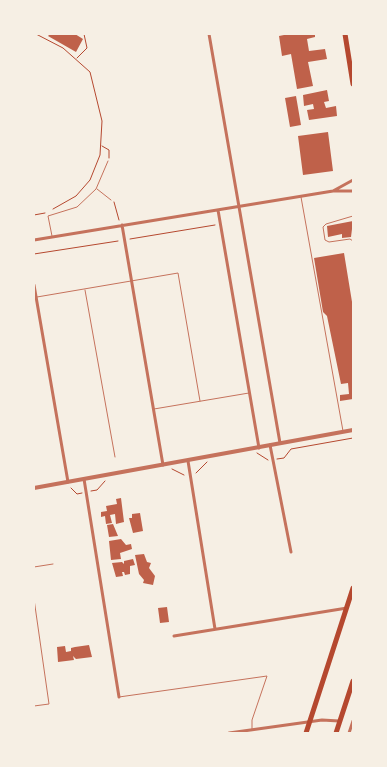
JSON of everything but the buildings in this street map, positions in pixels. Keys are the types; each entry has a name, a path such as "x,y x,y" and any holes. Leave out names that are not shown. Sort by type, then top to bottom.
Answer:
{"highway":[{"path":"345,34 353,84"},
{"path":"306,733 353,588"},
{"path":"336,733 353,682"}],"street":[{"path":"209,34 280,443"},
{"path":"333,191 353,180"},
{"path":"34,240 333,191 353,191"},
{"path":"218,210 259,448"},
{"path":"121,226 163,465"},
{"path":"34,285 68,482"},
{"path":"34,488 353,430"},
{"path":"270,445 291,552"},
{"path":"188,461 215,629"},
{"path":"84,479 119,697"},
{"path":"174,636 346,608"},
{"path":"229,733 325,720 340,721"},
{"path":"349,733 353,721"}],"lane":[{"path":"52,237 48,216 77,207 96,189 108,161"},
{"path":"96,189 111,200"},
{"path":"301,196 343,432"},
{"path":"353,216 326,224 323,227 325,240 329,242 350,238 353,241"},
{"path":"36,298 178,273 200,401"},
{"path":"85,289 115,457"},
{"path":"153,410 249,393"},
{"path":"34,567 53,564"},
{"path":"34,599 49,704 34,706"},
{"path":"119,697 267,676 252,720 252,730"}],"path":[{"path":"34,215 64,205 80,193 94,171 101,146 102,121 92,77 77,59 52,41 36,34"},
{"path":"77,59 87,48 84,34"},
{"path":"101,146 109,150 108,161"},
{"path":"111,200 117,210 121,226"},
{"path":"34,254 220,224"},
{"path":"284,458 291,449 353,438"},
{"path":"249,455 258,453 267,461"},
{"path":"197,473 206,462 215,461"},
{"path":"171,468 183,475"},
{"path":"97,490 105,480"}]}
